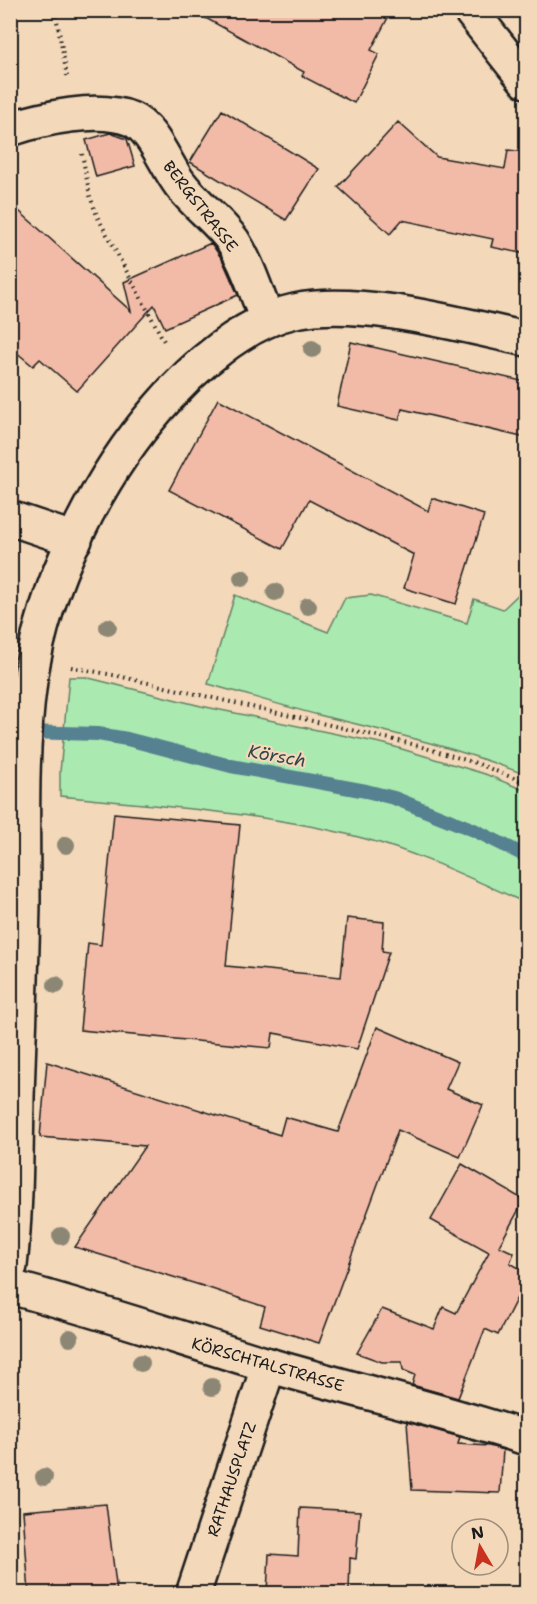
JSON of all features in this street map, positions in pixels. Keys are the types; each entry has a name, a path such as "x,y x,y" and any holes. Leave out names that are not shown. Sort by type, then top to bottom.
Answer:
{"street":[{"path":"470,10 526,81"},
{"name":"BERGSTRASSE","path":"10,129 75,115 107,113 131,119 141,125 152,138 182,186 232,241 267,320"},
{"path":"10,1266 20,1005 26,723 32,670 53,593 75,540 101,489 124,452 169,395 211,356 248,330 267,320 294,311 345,308 394,313 526,339"},
{"path":"10,518 75,540"},
{"name":"KÖRSCHTALSTRASSE","path":"10,1287 269,1365 488,1424 526,1438"},
{"name":"RATHAUSPLATZ","path":"193,1593 269,1365"}],"path":[{"path":"55,10 87,183 94,208 164,342"},
{"path":"32,670 76,667 386,737 469,760 526,783"}],"green space":[{"path":"523,590 526,592 526,775 501,765 398,734 208,684 235,595 328,632 345,598 371,595 467,623 474,599 503,609"},
{"path":"69,677 85,677 201,706 385,744 485,774 526,791 526,903 407,852 328,830 252,816 60,796 60,772"}],"building":[{"path":"191,10 392,10 371,50 379,54 354,103 302,76 304,72"},
{"path":"222,110 319,169 286,220 190,162"},
{"path":"398,122 437,157 505,169 508,150 526,152 526,254 491,247 493,239 402,220 390,234 338,187"},
{"path":"110,133 127,139 135,166 96,177 86,140"},
{"path":"10,203 131,311 124,282 211,243 222,259 238,295 165,328 154,305 77,391 40,359 33,366 10,347"},
{"path":"351,342 526,382 526,438 402,409 399,420 337,406"},
{"path":"218,399 428,511 432,498 484,515 456,604 404,588 414,555 309,500 282,549 169,490"},
{"path":"114,813 240,825 226,966 341,977 347,918 384,922 382,951 389,952 357,1049 273,1033 271,1048 80,1030 88,943 101,945"},
{"path":"377,1027 458,1062 446,1089 483,1105 460,1157 398,1130 319,1343 260,1325 265,1307 75,1247 145,1146 40,1137 47,1062 280,1135 285,1117 338,1132"},
{"path":"462,1164 524,1200 499,1246 514,1253 510,1263 526,1272 526,1280 498,1335 485,1329 458,1398 412,1385 415,1375 403,1370 402,1362 382,1362 357,1353 382,1309 434,1329 443,1307 456,1313 489,1252 431,1220"},
{"path":"407,1422 460,1437 458,1444 489,1446 503,1450 500,1493 412,1490"},
{"path":"106,1504 117,1593 29,1593 23,1511"},
{"path":"300,1508 360,1511 356,1559 350,1558 349,1593 267,1593 269,1554 298,1556"}],"waterway":[{"name":"Körsch","path":"25,732 98,734 127,739 231,766 366,791 394,798 474,830 526,856"}]}
